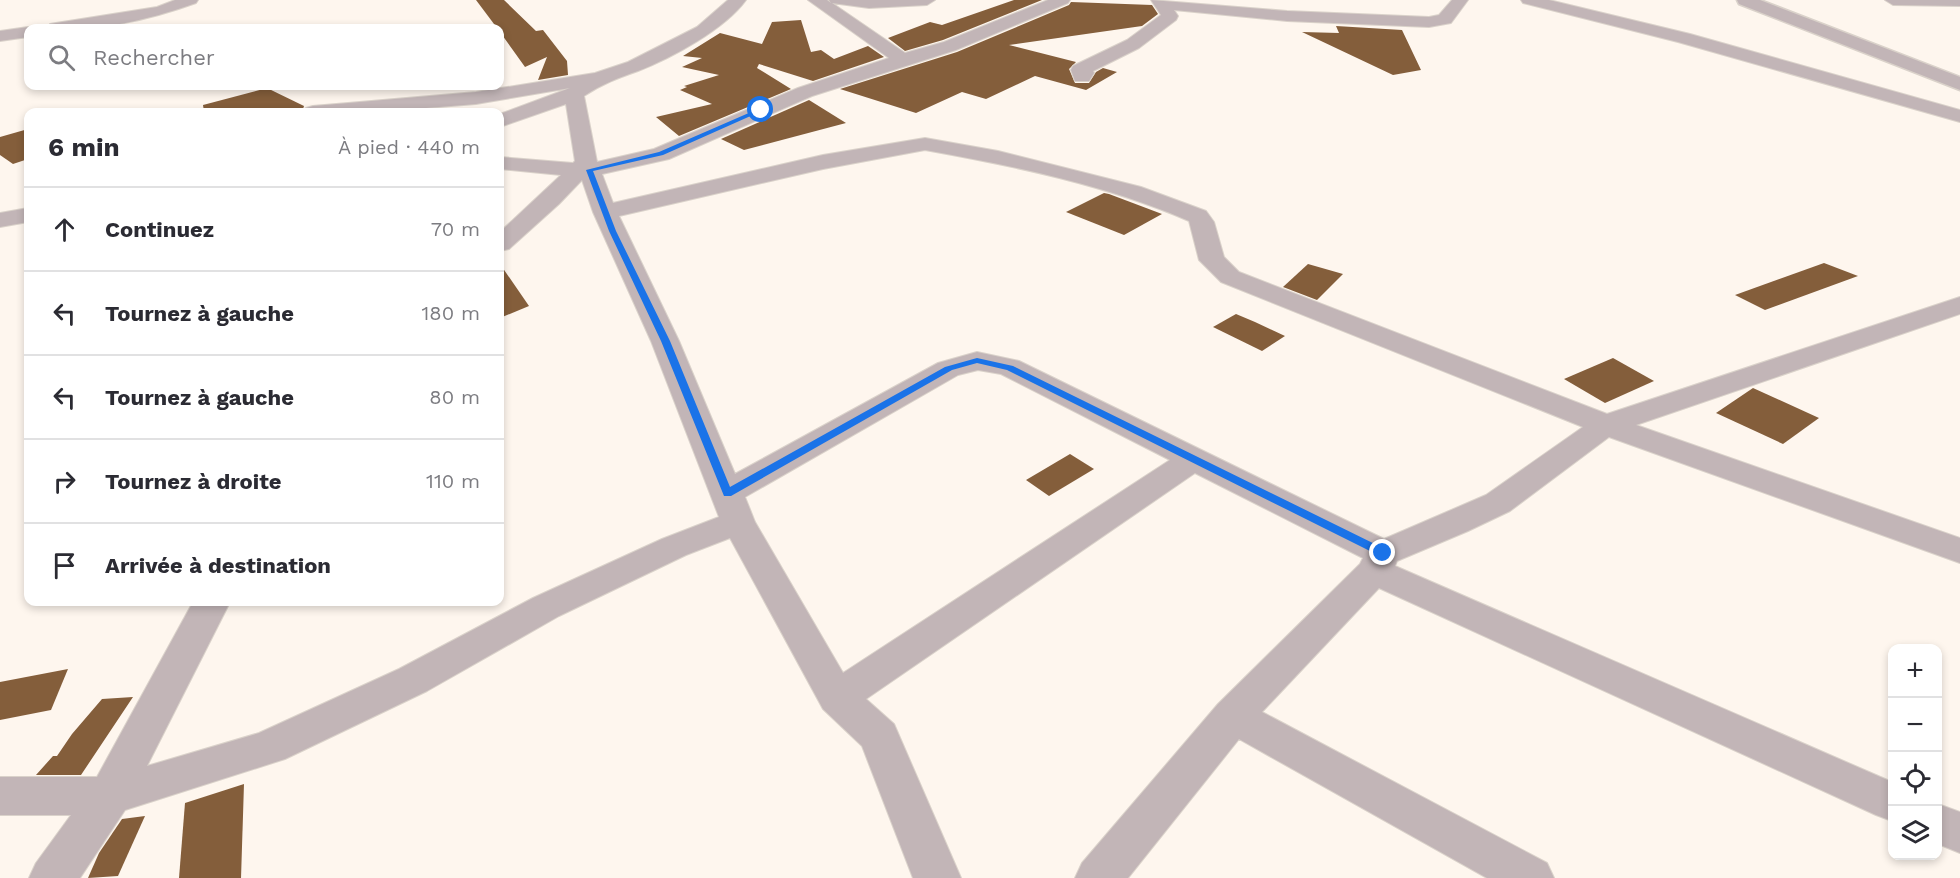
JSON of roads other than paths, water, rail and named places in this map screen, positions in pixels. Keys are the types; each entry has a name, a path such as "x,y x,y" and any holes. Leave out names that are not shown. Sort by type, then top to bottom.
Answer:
{"street":[{"path":"504,119 634,66 703,31 738,0"},
{"path":"816,0 903,60"},
{"path":"837,0 869,3 927,0"},
{"path":"504,163 585,168 661,154 805,92 950,46 1062,0"},
{"path":"1161,2 1287,16 1429,22 1445,19 1460,0"},
{"path":"1529,0 1672,35 1960,116"},
{"path":"1745,0 1960,84"},
{"path":"1776,0 1960,70"},
{"path":"1893,0 1960,2"},
{"path":"83,24 159,11 180,2"},
{"path":"1082,77 1085,73 1080,70 1133,44 1170,16 1161,2"},
{"path":"0,36 24,33"},
{"path":"360,108 586,86"},
{"path":"586,86 585,168 666,341 733,508 837,698 879,736 937,878"},
{"path":"605,212 823,162 925,144 998,157 1133,192 1198,216 1202,222 1212,261 1230,277 1606,425 1960,551"},
{"path":"504,240 585,168"},
{"path":"0,220 24,216"},
{"path":"1099,878 1233,716 1379,562 1497,504 1539,476 1576,445 1606,425 1960,305"},
{"path":"0,796 110,796 270,747 413,680 546,607 674,547 948,369 977,361 1010,368 1193,459 1379,562 1888,800"},
{"path":"837,698 1193,459"},
{"path":"53,878 110,796 209,606"},
{"path":"1233,716 1530,878"},
{"path":"1942,825 1960,833"}]}
